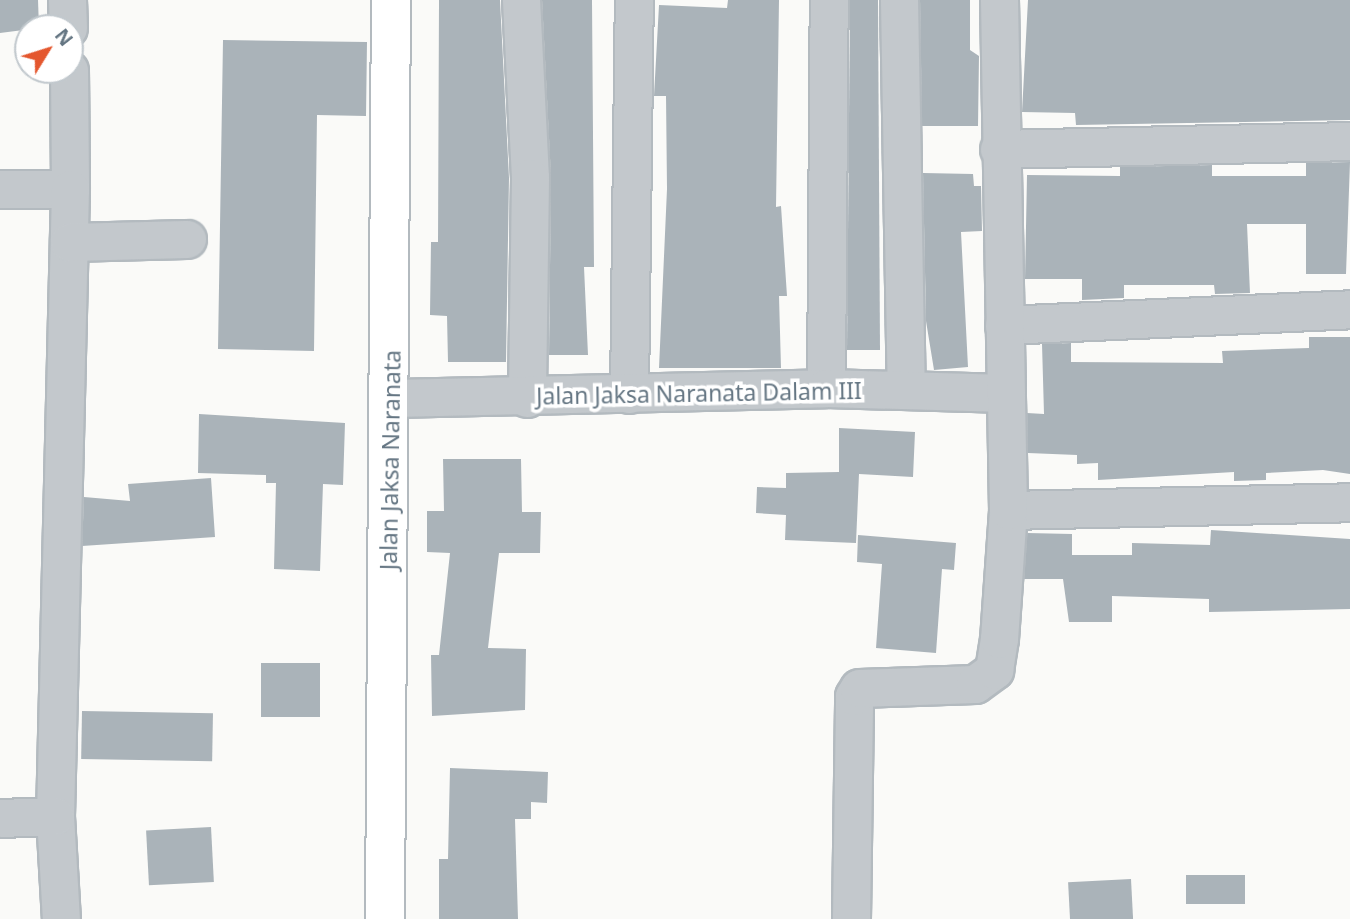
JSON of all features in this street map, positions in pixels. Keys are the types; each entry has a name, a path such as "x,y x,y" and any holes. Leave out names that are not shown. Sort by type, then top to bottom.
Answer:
{"main road":[{"name":"Jalan Jaksa Naranata","path":"385,919 393,398 391,0"}],"street":[{"path":"521,0 530,177 527,398"},
{"path":"629,394 634,0"},
{"path":"826,388 829,0"},
{"path":"899,0 906,390"},
{"path":"851,919 854,696 859,688 975,684 994,670 1008,510 999,149 999,0"},
{"path":"61,919 55,816 69,242 69,84"},
{"path":"999,149 1350,141"},
{"path":"0,189 70,189"},
{"path":"69,242 187,239"},
{"path":"1004,325 1350,309"},
{"name":"Jalan Jaksa Naranata Dalam III","path":"393,398 527,398 826,388 1006,393"},
{"path":"1008,510 1350,502"},
{"path":"0,818 55,816"}],"building":[{"path":"0,0 38,0 38,14 14,14 14,31 0,33"},
{"path":"439,0 500,0 509,178 506,362 448,362 447,316 430,315 431,242 438,242"},
{"path":"542,0 592,0 594,267 584,267 588,355 549,355 551,178"},
{"path":"728,0 779,0 776,207 781,206 787,296 779,296 781,368 659,368 667,189 666,96 654,96 659,5 727,8"},
{"path":"850,0 878,0 880,350 847,350"},
{"path":"920,0 970,0 970,50 979,56 978,126 922,126"},
{"path":"1028,0 1350,0 1350,120 1076,125 1075,113 1022,112"},
{"path":"223,40 367,42 366,116 317,115 314,351 218,349"},
{"path":"1350,162 1346,274 1306,274 1306,224 1247,224 1250,293 1215,294 1214,285 1124,285 1124,298 1082,300 1082,279 1025,279 1027,175 1120,176 1120,167 1212,165 1212,176 1306,176 1306,163"},
{"path":"923,173 973,174 974,186 981,186 982,231 961,232 968,367 934,370 926,321"},
{"path":"1309,337 1350,337 1350,474 1323,470 1266,473 1266,480 1234,481 1234,472 1098,480 1098,463 1077,464 1077,455 1028,453 1027,413 1044,414 1042,344 1071,343 1071,362 1223,363 1222,351 1309,348"},
{"path":"199,414 345,423 343,485 323,484 320,571 274,569 276,483 266,483 266,475 198,473"},
{"path":"839,428 915,432 913,477 859,474 856,543 785,540 786,515 756,513 757,487 786,488 786,473 839,472"},
{"path":"443,459 521,459 522,512 541,512 540,553 499,553 488,648 526,649 525,710 432,716 431,655 439,655 450,553 427,552 427,511 444,511"},
{"path":"211,478 215,537 82,546 84,497 130,501 128,484"},
{"path":"1211,530 1350,539 1350,609 1209,612 1209,599 1112,596 1112,622 1069,622 1063,579 1024,579 1027,533 1072,534 1072,555 1132,555 1132,543 1210,545"},
{"path":"858,535 956,543 954,570 942,569 936,653 876,648 882,564 857,562"},
{"path":"261,663 320,663 320,717 261,717"},
{"path":"82,711 213,713 212,761 81,759"},
{"path":"450,768 548,772 547,803 531,802 531,819 515,819 518,919 439,919 439,859 448,859"},
{"path":"211,827 214,882 149,885 146,830"},
{"path":"1186,875 1245,875 1245,904 1186,904"},
{"path":"1131,879 1133,919 1070,919 1068,882"}]}
